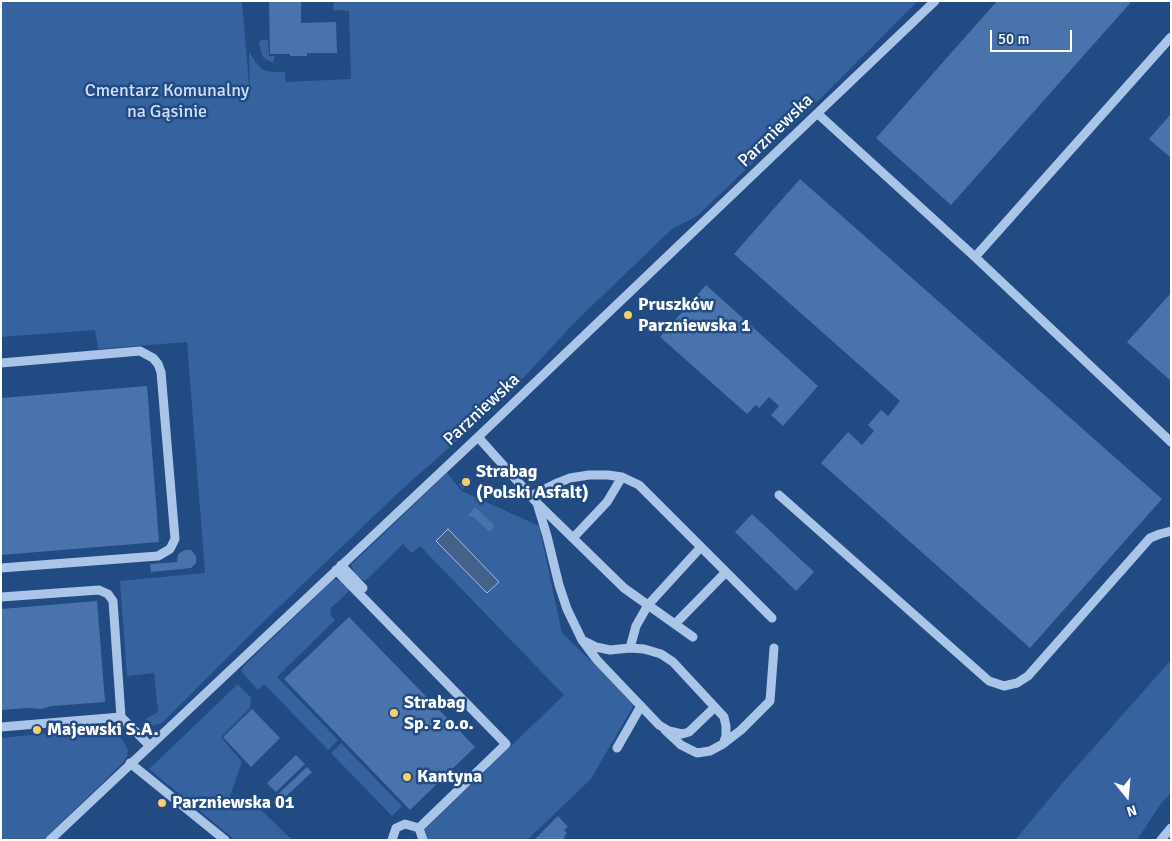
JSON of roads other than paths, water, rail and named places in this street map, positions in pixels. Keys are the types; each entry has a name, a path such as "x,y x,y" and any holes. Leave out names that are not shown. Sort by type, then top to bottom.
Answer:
{"street":[{"name":"Parzniewska","path":"50,840 478,437 935,1"},
{"path":"975,257 1171,37"},
{"path":"818,114 975,257 1171,442"},
{"path":"1,362 140,351 153,358 161,372 175,539 170,549 158,556 1,568"},
{"path":"478,437 534,499 624,588 692,636"},
{"path":"534,499 555,484 570,478 588,475 608,475 639,485 772,618"},
{"path":"573,538 607,502 622,478"},
{"path":"779,495 989,681 1004,686 1018,683 1028,676 1150,538 1171,531"},
{"path":"534,499 548,536 559,584 573,623 582,640 596,660 680,745 697,753 710,751 741,730 770,702 774,648"},
{"path":"630,648 636,626 648,605 700,547"},
{"path":"338,567 363,588"},
{"path":"338,567 506,744 419,828"},
{"path":"675,624 726,572"},
{"path":"1,597 99,590 108,594 113,602 121,717 149,745"},
{"path":"582,640 596,647 610,650 644,649 661,654 673,662 724,717 726,736 723,744"},
{"path":"617,748 641,706"},
{"path":"659,724 669,731 682,734 689,732 715,707"},
{"path":"1,727 121,717"},
{"path":"130,763 225,840"},
{"path":"392,840 396,828 405,824 419,828"},
{"path":"419,828 423,840"},
{"path":"1161,840 1171,828"}],"place":[{"name":"Pruszków Parzniewska 1","path":"628,315"},
{"name":"Strabag (Polski Asfalt)","path":"466,482"},
{"name":"Strabag Sp. z o.o.","path":"394,713"},
{"name":"Majewski S.A.","path":"37,730"},
{"name":"Kantyna","path":"407,777"},
{"name":"Parzniewska 01","path":"162,803"}],"park label":[{"name":"Cmentarz Komunalny na Gąsinie","path":"167,101"}]}
